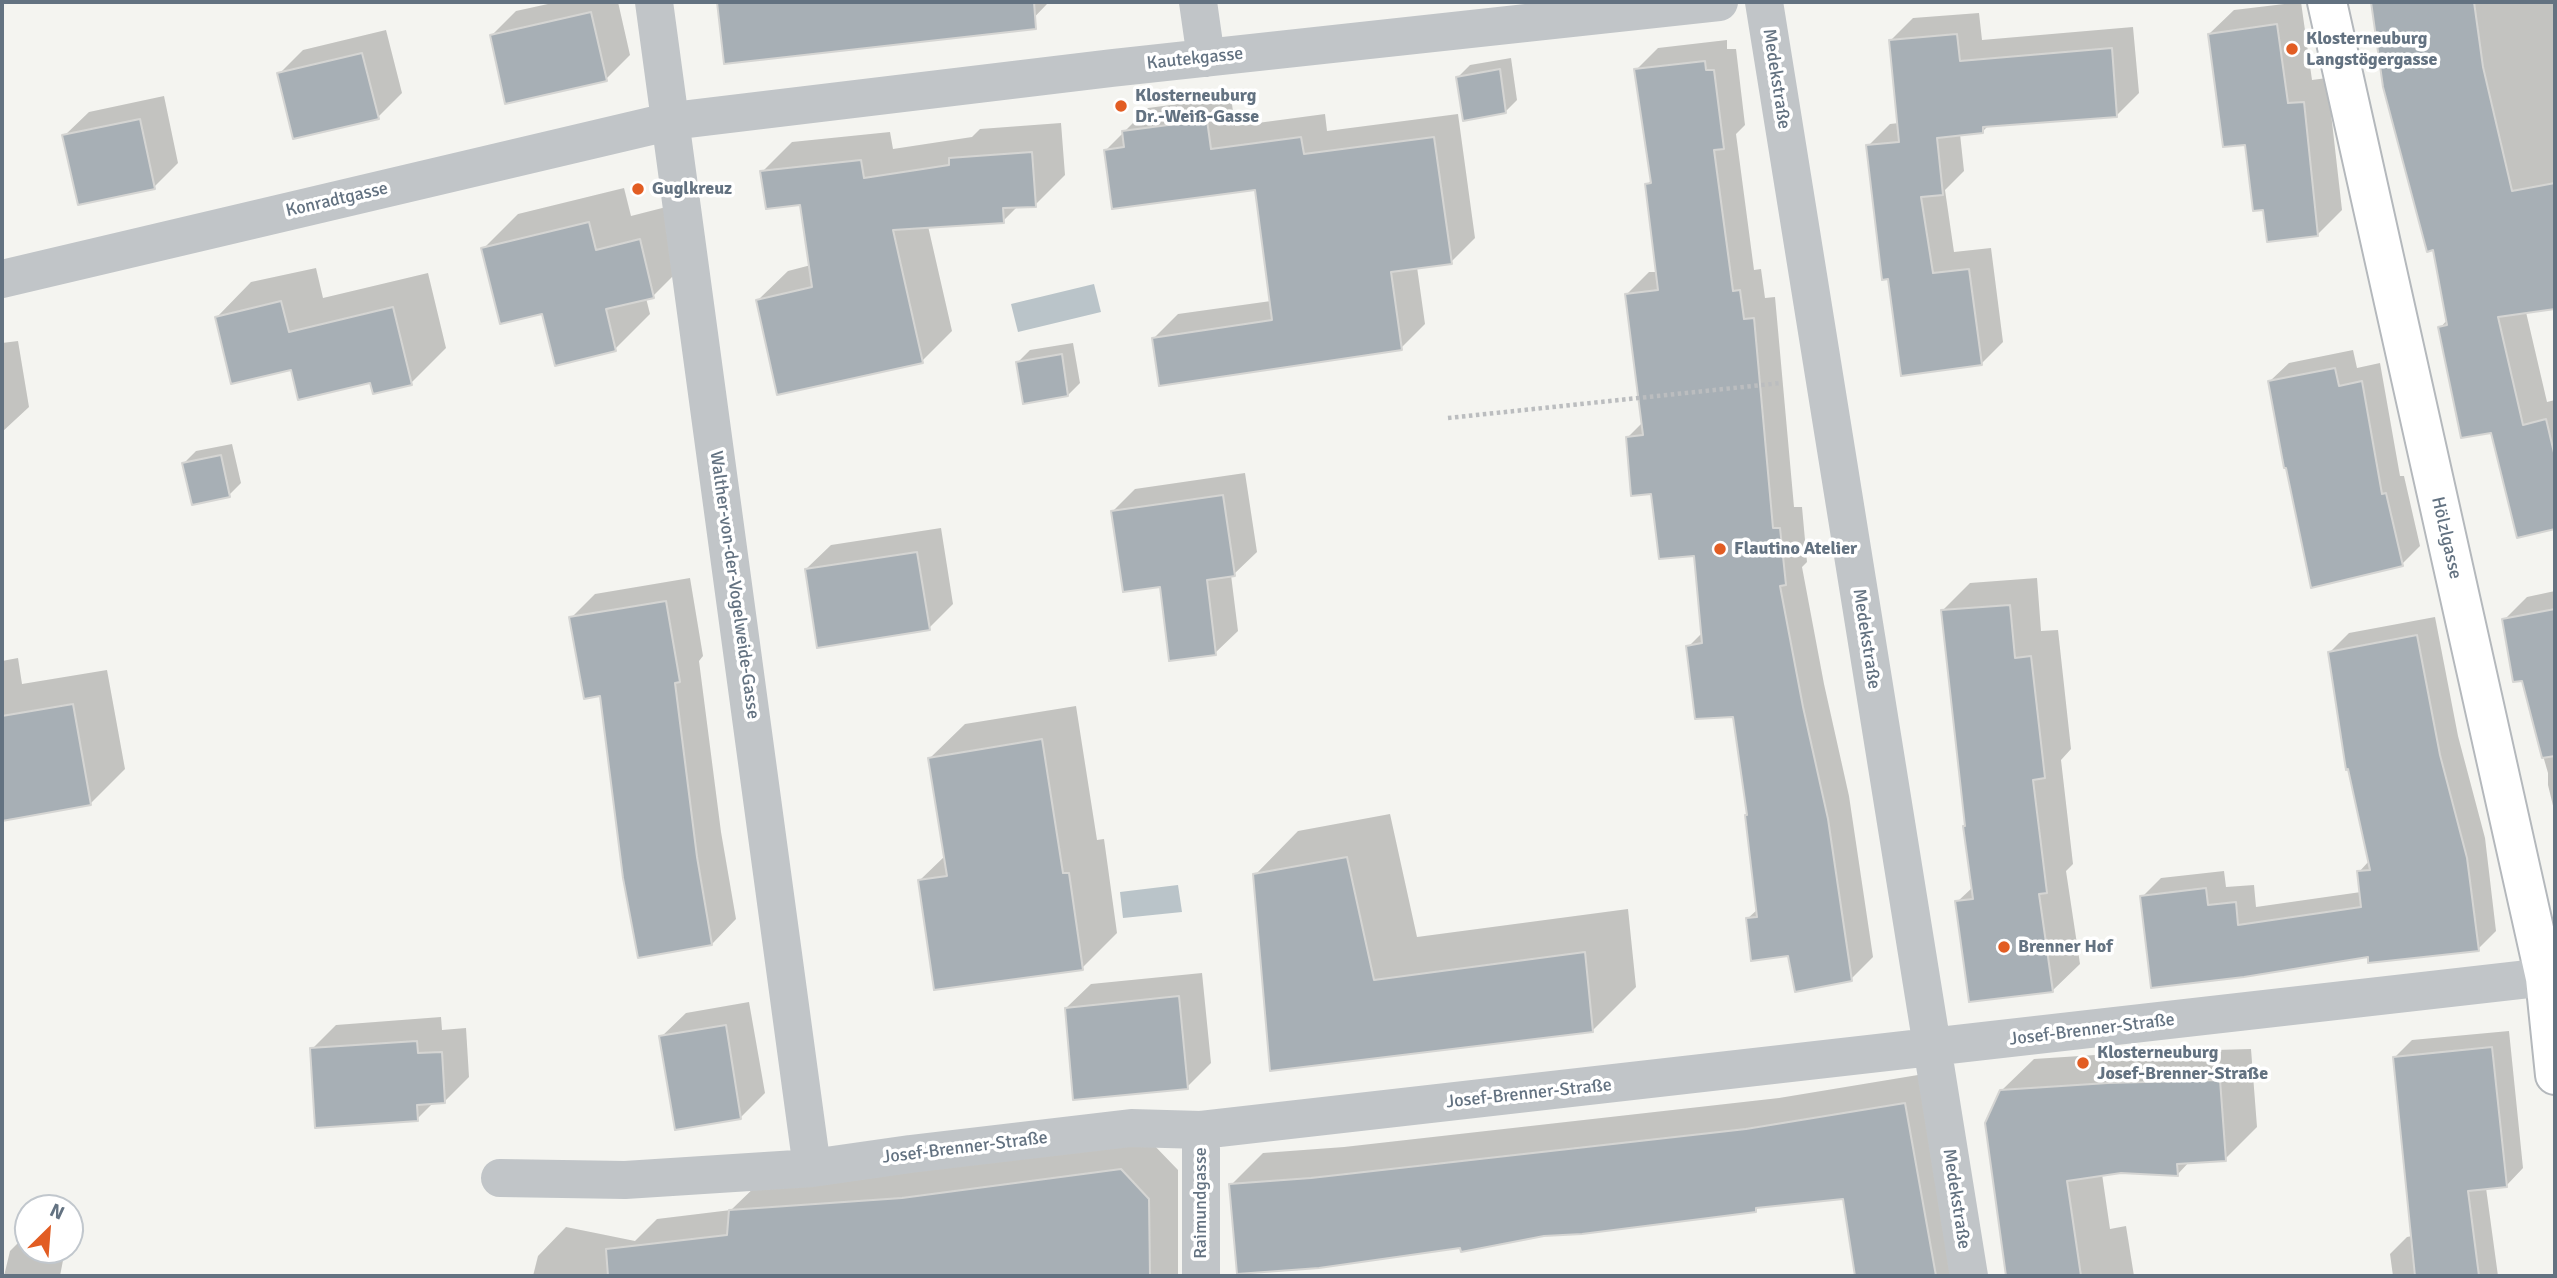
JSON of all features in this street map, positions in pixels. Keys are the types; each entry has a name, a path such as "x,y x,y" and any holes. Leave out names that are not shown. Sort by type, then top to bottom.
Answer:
{"main road":[{"name":"Hölzlgasse","path":"2327,2 2550,977 2555,1075"}],"street":[{"name":"Walther-von-der-Vogelweide-Gasse","path":"654,2 812,1168"},
{"path":"1198,2 1206,58"},
{"name":"Kautekgasse","path":"671,121 1024,78 1719,2"},
{"name":"Medekstraße","path":"1764,2 1969,1276"},
{"name":"Konradtgasse","path":"2,279 671,121"},
{"name":"Josef-Brenner-Straße","path":"500,1178 625,1180 812,1168 1131,1128 1201,1130 2550,977"},
{"name":"Raimundgasse","path":"1201,1130 1201,1276"}],"path":[{"path":"1448,418 1779,383"}],"shaded area":[{"path":"1094,284 1101,312 1018,332 1011,304"},
{"path":"1178,885 1182,912 1123,918 1120,892"}],"building":[{"path":"717,2 1034,2 1036,29 724,64"},
{"path":"2371,2 2474,2 2483,67 2512,191 2555,183 2555,309 2498,317 2523,425 2546,419 2555,457 2555,529 2517,538 2491,433 2461,438 2438,327 2447,325 2433,250 2427,252 2383,87"},
{"path":"591,12 607,81 505,104 490,35"},
{"path":"2277,24 2288,103 2304,102 2318,236 2267,242 2263,210 2253,211 2245,145 2223,147 2208,34"},
{"path":"1957,34 1960,61 2112,48 2117,117 1983,127 1983,133 1937,138 1943,195 1921,197 1933,273 1969,269 1982,365 1901,376 1888,279 1882,280 1866,145 1899,142 1889,40"},
{"path":"362,53 379,119 293,139 277,73"},
{"path":"1705,61 1706,70 1714,70 1724,149 1714,150 1733,291 1740,290 1744,319 1754,318 1773,528 1780,528 1786,585 1780,586 1828,819 1852,981 1795,992 1788,956 1751,961 1746,918 1757,917 1747,815 1733,717 1695,719 1686,646 1702,643 1694,556 1659,559 1651,494 1631,496 1626,437 1643,435 1625,294 1658,290 1645,184 1651,183 1634,69"},
{"path":"1500,69 1506,113 1463,121 1456,77"},
{"path":"140,119 155,189 78,205 62,135"},
{"path":"1207,120 1211,149 1301,137 1304,154 1434,137 1452,264 1391,272 1402,350 1159,386 1152,338 1272,320 1255,190 1112,209 1104,150 1124,147 1122,131"},
{"path":"1032,152 1036,207 1003,208 1004,223 893,230 923,363 777,395 756,300 812,287 800,205 766,209 760,171 861,160 864,178 949,165 949,158"},
{"path":"589,222 596,250 640,239 654,298 606,309 616,351 555,366 542,314 500,324 481,248"},
{"path":"281,301 289,332 393,307 412,385 373,394 370,383 298,400 291,370 231,384 215,317"},
{"path":"1062,354 1068,396 1023,404 1016,362"},
{"path":"2335,368 2339,386 2362,381 2382,494 2386,493 2403,566 2311,588 2268,381"},
{"path":"221,455 230,497 192,505 182,463"},
{"path":"1223,495 1235,576 1207,580 1216,655 1169,661 1160,587 1123,592 1111,511"},
{"path":"917,552 930,630 817,648 805,569"},
{"path":"666,601 680,682 675,683 697,857 712,945 638,958 623,878 600,696 584,699 569,617"},
{"path":"2010,605 2015,658 2031,656 2045,778 2033,780 2047,893 2039,894 2053,992 1969,1002 1955,901 1973,899 1941,610"},
{"path":"2555,609 2555,756 2542,758 2522,681 2513,682 2502,619"},
{"path":"2417,635 2440,755 2467,858 2479,951 2368,963 2368,957 2244,977 2151,988 2140,896 2206,888 2208,905 2236,902 2238,925 2361,907 2357,871 2370,870 2348,769 2346,770 2328,652"},
{"path":"73,704 91,805 2,821 2,716"},
{"path":"1042,739 1063,873 1069,873 1083,970 934,990 918,880 947,876 928,758"},
{"path":"1347,857 1374,980 1585,952 1593,1032 1270,1071 1253,874"},
{"path":"1179,996 1188,1089 1073,1100 1065,1008"},
{"path":"726,1025 741,1119 675,1130 659,1036"},
{"path":"417,1041 418,1053 442,1052 445,1103 417,1105 418,1121 315,1128 310,1048"},
{"path":"2492,1047 2507,1187 2468,1191 2479,1276 2415,1276 2393,1057"},
{"path":"2220,1080 2226,1161 2177,1164 2178,1176 2121,1173 2067,1181 2081,1276 2006,1276 1985,1123 2000,1090"},
{"path":"1905,1103 1936,1276 1855,1276 1843,1199 1756,1208 1756,1212 1582,1234 1544,1236 1461,1252 1460,1248 1319,1268 1237,1274 1229,1184 1311,1178 1746,1129"},
{"path":"1121,1169 1149,1199 1150,1276 608,1276 606,1249 727,1235 729,1210 902,1198"}],"place":[{"name":"Klosterneuburg Langstögergasse","path":"2292,49"},
{"name":"Klosterneuburg Dr.-Weiß-Gasse","path":"1121,106"},
{"name":"Guglkreuz","path":"638,189"},
{"name":"Flautino Atelier","path":"1720,549"},
{"name":"Brenner Hof","path":"2004,947"},
{"name":"Klosterneuburg Josef-Brenner-Straße","path":"2083,1063"}]}
